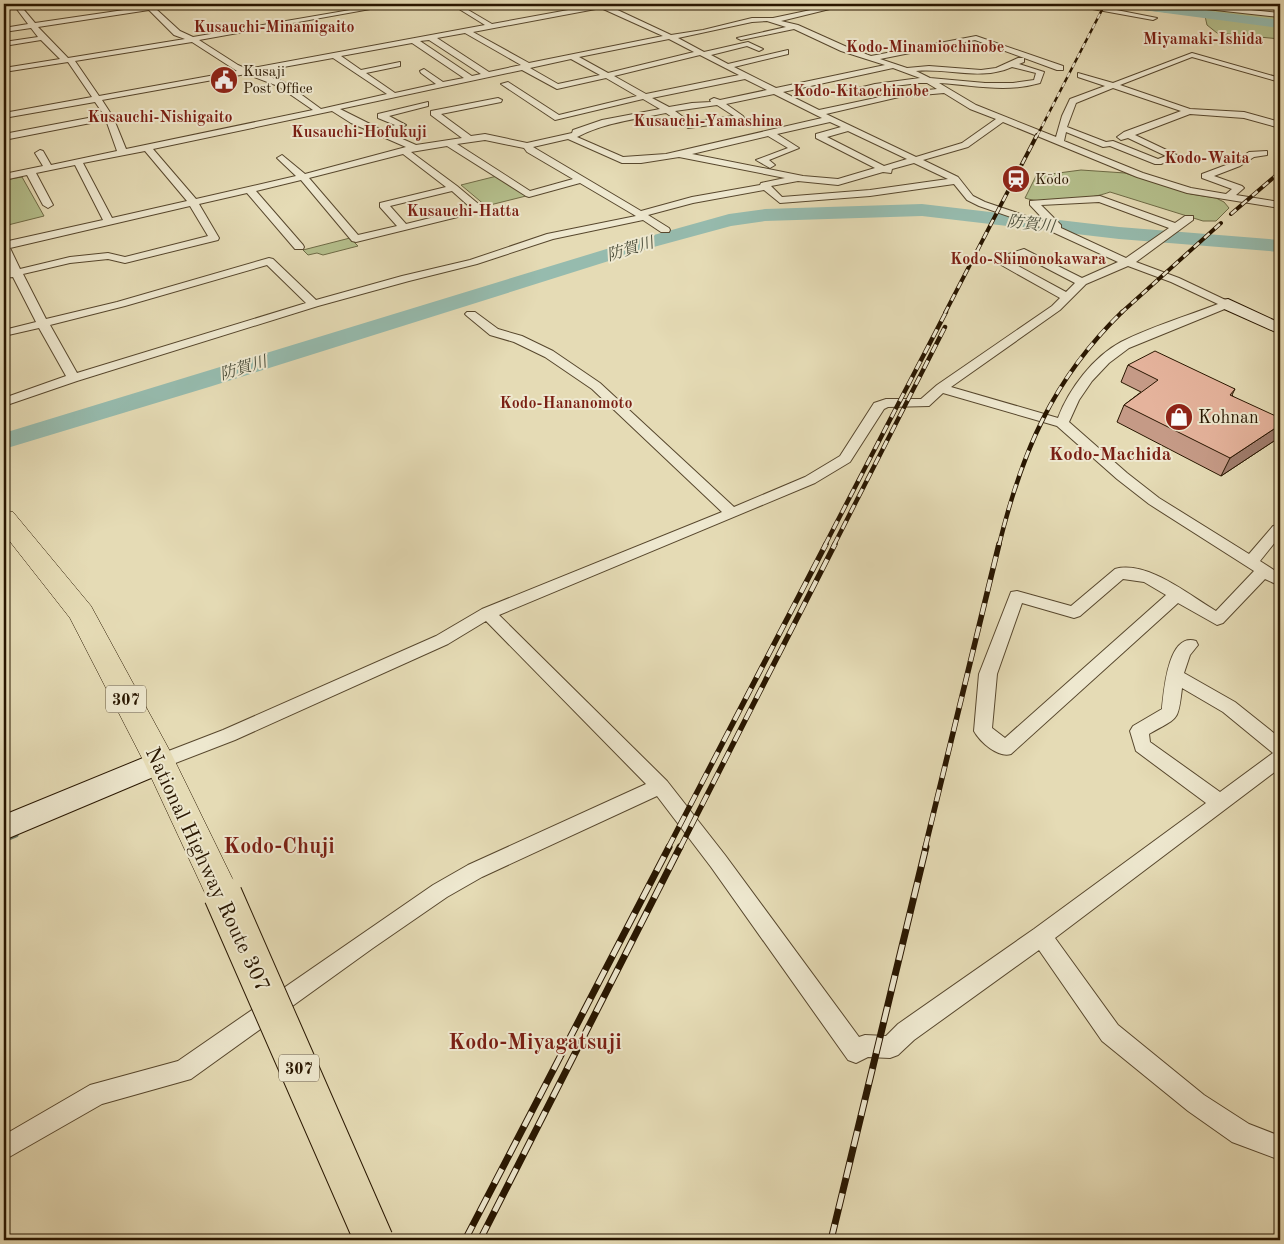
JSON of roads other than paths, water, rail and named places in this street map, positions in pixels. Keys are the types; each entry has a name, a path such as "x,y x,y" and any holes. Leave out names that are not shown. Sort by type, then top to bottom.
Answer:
{"highway":[{"name":"National Highway Route 307","path":"4,518 81,613 160,762 223,895 374,1240"}],"street":[{"path":"16,4 43,38 68,60 97,100 109,117 122,152"},
{"path":"4,30 177,4"},
{"path":"4,70 147,47 378,5 396,4"},
{"path":"454,4 491,26"},
{"path":"4,116 614,4"},
{"path":"776,20 847,4"},
{"path":"1076,4 1152,18"},
{"path":"1178,4 1280,14"},
{"path":"602,6 669,37 956,182 970,198 982,204 1032,220 1108,255 1175,280 1280,329"},
{"path":"151,8 177,33 192,39 235,67 281,84 319,111"},
{"path":"4,177 629,44 703,32 759,18 776,20 824,41 906,70 929,80 973,107 1000,120 1059,142 1088,156 1190,191 1280,205"},
{"path":"741,38 795,27"},
{"path":"466,31 556,87 748,44 759,49"},
{"path":"4,44 43,38"},
{"path":"431,38 487,74"},
{"path":"870,58 976,38 1060,68"},
{"path":"414,41 470,78"},
{"path":"629,44 638,48"},
{"path":"147,47 155,57"},
{"path":"727,66 786,52"},
{"path":"1059,142 1063,121 1073,101 1192,55 1280,80"},
{"path":"336,56 393,95"},
{"path":"572,56 668,110 688,125 740,118 719,102 691,88"},
{"path":"654,58 663,62"},
{"path":"906,70 923,67 993,71 1028,58"},
{"path":"954,70 971,61"},
{"path":"361,72 397,64"},
{"path":"842,93 872,86 929,80 1019,86 1037,81 1040,72 1011,64"},
{"path":"73,378 44,322 9,274 4,246 303,177 403,150 485,137 527,146 577,134 576,132 602,123 719,102 893,66"},
{"path":"424,71 441,84"},
{"path":"1081,75 1113,84 1188,111 1244,115 1280,125"},
{"path":"504,84 558,118 644,97 747,76"},
{"path":"818,113 899,96 946,90"},
{"path":"469,139 434,113 498,100"},
{"path":"383,133 402,125 381,116 425,104"},
{"path":"332,108 354,121 415,148"},
{"path":"1088,156 1127,134 1188,111"},
{"path":"4,137 109,117"},
{"path":"570,136 595,149 629,161 679,154 831,119"},
{"path":"679,154 798,178 838,182 893,174 915,161 965,145 1000,120"},
{"path":"848,128 819,136 918,187"},
{"path":"1063,128 1158,162 1174,156 1127,134"},
{"path":"770,165 761,160 795,148 771,134"},
{"path":"448,142 529,194 578,180"},
{"path":"527,146 530,150 578,180 665,230"},
{"path":"9,274 70,260 108,256 125,260 214,238 193,202 147,148"},
{"path":"282,158 303,177 356,239 478,209 454,188 403,150"},
{"path":"1227,198 1239,188 1205,176 1237,164 1252,154 1264,152"},
{"path":"40,153 48,167"},
{"path":"78,162 109,221"},
{"path":"30,171 48,205"},
{"path":"798,178 764,185 780,200 828,198 956,182"},
{"path":"4,402 73,378 314,304 406,278 473,262 551,236 642,216 692,200 767,187"},
{"path":"404,227 384,205 454,188"},
{"path":"249,189 299,247"},
{"path":"1064,234 1033,204 1100,199 1177,227"},
{"path":"4,828 160,762 230,735 442,640 488,613 732,514 810,480 845,459 879,406 886,403 924,403 942,388 1056,308 1082,282 1128,262 1189,218"},
{"path":"1066,297 1000,260 1024,252 1082,282"},
{"path":"4,332 121,304 269,261 314,304"},
{"path":"1062,423 1067,409 1084,383 1099,365 1113,353 1125,345 1228,304"},
{"path":"471,314 494,332 518,339 549,354 596,386 732,514"},
{"path":"942,388 1062,423 1122,476 1154,501 1280,581"},
{"path":"1177,595 1004,749 983,732 988,674 1017,596 1074,612 1120,574 1148,577 1217,619 1257,566 1278,529 1280,530"},
{"path":"488,613 660,786 718,861 856,1052 865,1046 890,1047 906,1032 1041,936 1280,758"},
{"path":"1190,645 1182,652 1175,676 1170,713 1139,731 1142,746 1220,803"},
{"path":"1175,676 1229,707 1280,748"},
{"path":"4,1148 98,1092 183,1072 366,941 440,891 475,871 660,786"},
{"path":"1041,936 1110,1033 1196,1103 1241,1133 1280,1148"}],"waterway":[{"path":"1128,4 1280,24"},
{"name":"防賀川","path":"4,441 643,244 729,220 765,215 922,210 1119,233 1280,246"},
{"path":"4,840 16,835"}],"railway":[{"path":"1037,136 1105,4"},
{"path":"945,313 1037,135"},
{"path":"1231,214 1280,172"},
{"path":"1121,313 1221,223"},
{"path":"825,545 946,312"},
{"path":"999,545 1018,479 1043,419 1058,391 1076,364 1121,313"},
{"path":"834,545 945,327"},
{"path":"668,848 826,544"},
{"path":"680,848 835,544"},
{"path":"925,848 999,544"},
{"path":"465,1240 669,847"},
{"path":"480,1240 680,847"},
{"path":"831,1240 926,847"}],"place":[{"name":"Kusaji Post Office","path":"224,80"},
{"name":"Kōdo","path":"1016,179"},
{"name":"Kohnan","path":"1179,417"}],"district":[{"name":"Kusauchi-Minamigaito","path":"274,26"},
{"name":"Miyamaki-Ishida","path":"1203,38"},
{"name":"Kodo-Minamiochinobe","path":"925,46"},
{"name":"Kodo-Kitaochinobe","path":"861,90"},
{"name":"Kusauchi-Nishigaito","path":"160,116"},
{"name":"Kusauchi-Yamashina","path":"708,120"},
{"name":"Kusauchi-Hofukuji","path":"359,131"},
{"name":"Kodo-Waita","path":"1207,157"},
{"name":"Kusauchi-Hatta","path":"463,210"},
{"name":"Kodo-Shimonokawara","path":"1028,258"},
{"name":"Kodo-Hananomoto","path":"566,402"},
{"name":"Kodo-Machida","path":"1110,453"},
{"name":"Kodo-Chuji","path":"279,845"},
{"name":"Kodo-Miyagatsuji","path":"535,1041"}]}
